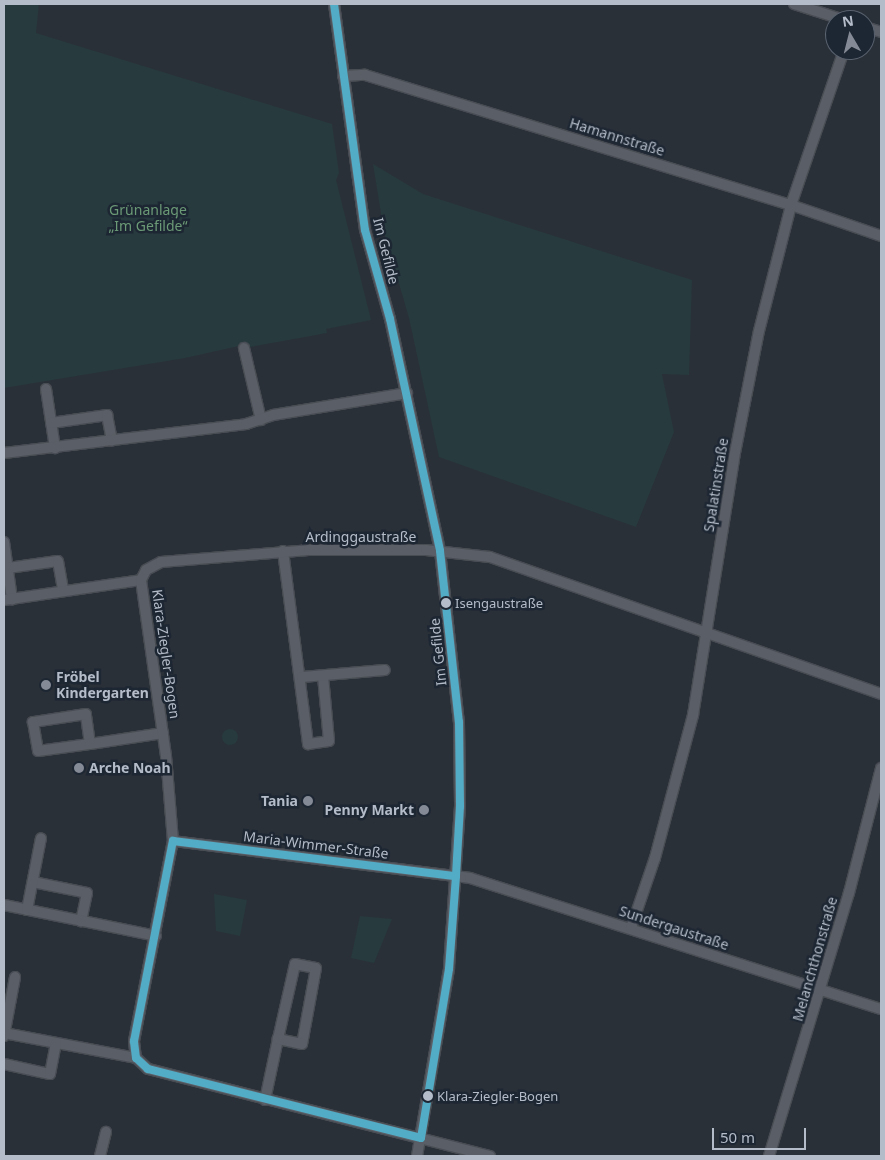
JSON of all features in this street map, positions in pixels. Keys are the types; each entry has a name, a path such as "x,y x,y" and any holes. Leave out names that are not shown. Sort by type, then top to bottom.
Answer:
{"street":[{"name":"Im Gefilde","path":"334,4 342,76 365,230 407,393 440,551 460,730 456,876 449,969 417,1156"},
{"path":"794,4 825,14"},
{"name":"Spalatinstraße","path":"631,928 655,858 686,747 707,633 746,393 792,205 841,60"},
{"name":"Hamannstraße","path":"342,76 365,75 792,205 881,236"},
{"path":"244,348 260,420"},
{"path":"46,389 55,448"},
{"path":"4,453 112,441 260,420 273,415 407,393"},
{"path":"51,423 107,415 112,441"},
{"name":"Klara-Ziegler-Bogen","path":"4,542 8,568 8,600 63,590 141,580"},
{"path":"283,551 302,677 308,744 329,741 323,676"},
{"name":"Ardinggaustraße","path":"283,551 440,551"},
{"name":"Klara-Ziegler-Bogen","path":"136,1058 134,1041 173,841 163,733 141,580 152,565 161,562 283,551"},
{"path":"440,551 490,557 881,694"},
{"path":"8,568 58,561 63,590"},
{"path":"302,677 385,670"},
{"name":"Klara-Ziegler-Bogen","path":"90,744 86,714 33,722 38,752 163,733"},
{"name":"Melanchthonstraße","path":"769,1156 820,989 881,768"},
{"path":"27,910 41,838"},
{"name":"Maria-Wimmer-Straße","path":"173,841 456,876"},
{"name":"Sundergaustraße","path":"456,876 480,881 631,928 881,1010"},
{"path":"33,882 87,892 81,921"},
{"path":"4,905 156,936"},
{"path":"265,1100 278,1039 295,964 316,968 302,1044 278,1039"},
{"path":"14,977 4,1035 136,1058 148,1069 490,1156"},
{"path":"4,1064 50,1074 56,1044"},
{"path":"100,1156 106,1132"}],"green space":[{"name":"Grünanlage „Im Gefilde“","path":"4,4 39,4 36,33 332,124 339,173 336,180 371,320 326,329 327,333 250,347 248,344 185,358 4,388"},
{"path":"373,164 423,194 692,280 689,375 662,374 674,432 636,527 439,457 409,318 384,232"},
{"path":"230,729 238,737 230,745 222,737"},
{"path":"214,894 247,900 240,936 216,931"},
{"path":"360,916 392,919 374,963 351,958"}],"transit line":[{"path":"334,4 365,230 390,319 440,551 459,722 460,806 456,876"},
{"path":"173,841 456,876 449,969 421,1138 148,1069 136,1058 134,1041 173,841"}],"place":[{"name":"Isengaustraße","path":"446,603"},
{"name":"Fröbel Kindergarten","path":"46,685"},
{"name":"Arche Noah","path":"79,768"},
{"name":"Tania","path":"308,801"},
{"name":"Penny Markt","path":"424,810"},
{"name":"Klara-Ziegler-Bogen","path":"428,1096"}]}
